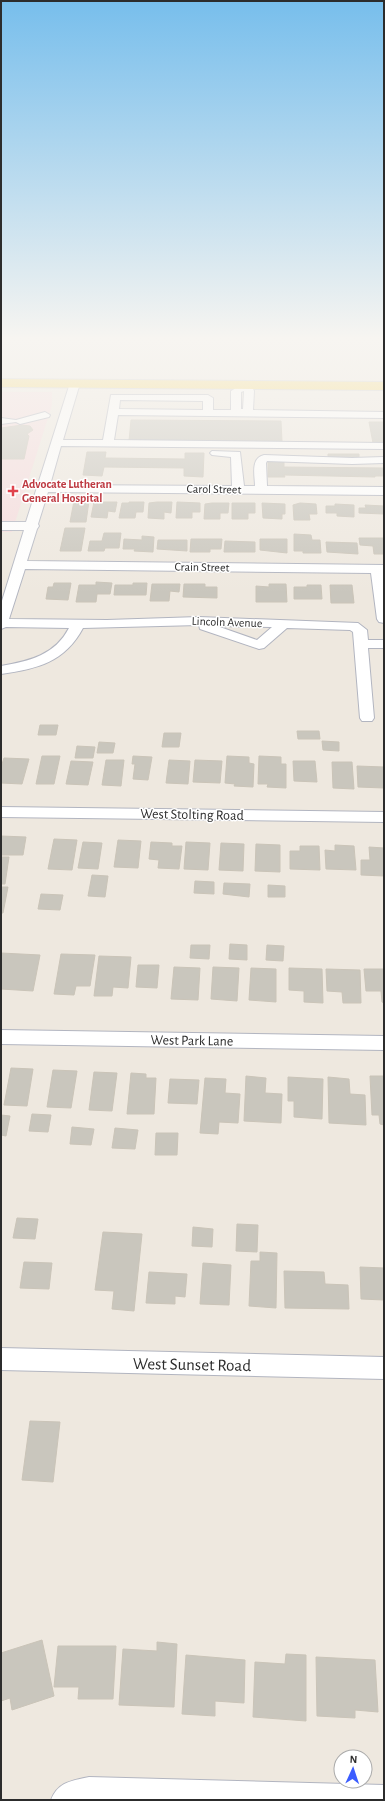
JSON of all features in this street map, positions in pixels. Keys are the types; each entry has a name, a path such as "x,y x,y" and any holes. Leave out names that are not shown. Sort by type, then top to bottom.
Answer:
{"street":[{"path":"1,624 33,526 63,424"},
{"path":"108,443 111,424"},
{"path":"57,447 108,443 384,446"},
{"path":"57,447 236,454 238,490"},
{"path":"261,490 260,463 264,458 352,461 384,460"},
{"name":"Carol Street","path":"44,488 384,491"},
{"path":"1,526 33,526"},
{"name":"Crain Street","path":"20,565 381,569"},
{"path":"381,569 384,620"},
{"path":"199,621 208,628 259,645 284,624"},
{"name":"Lincoln Avenue","path":"1,624 199,621 353,626 360,630 363,644 367,718"},
{"path":"1,670 20,667 36,662 52,654 68,642 78,624"},
{"path":"363,644 384,644"},
{"name":"West Stolting Road","path":"1,812 384,817"},
{"name":"West Park Lane","path":"1,1037 384,1043"},
{"name":"West Sunset Road","path":"1,1360 384,1368"},
{"path":"65,1800 72,1795 89,1791 384,1799"}],"shaded area":[{"name":"Advocate Lutheran General Hospital","path":"1,424 46,424 12,532 1,532"}],"building":[{"path":"131,424 281,424 282,442 129,441"},
{"path":"369,424 384,424 384,443 373,443"},
{"path":"22,425 30,426 33,430 27,434 29,436 24,459 1,459 1,428"},
{"path":"87,452 106,452 105,458 185,459 185,453 204,453 203,477 184,476 184,468 104,467 102,476 83,475"},
{"path":"328,454 359,454 359,459 328,459"},
{"path":"268,460 284,460 284,467 384,468 384,476 284,475 285,477 268,477"},
{"path":"74,501 89,501 86,522 70,522"},
{"path":"94,502 117,502 115,512 108,511 107,518 91,517"},
{"path":"144,502 143,512 136,512 135,518 119,518 122,503"},
{"path":"172,502 171,513 164,512 164,519 148,518 149,503"},
{"path":"177,502 200,503 200,512 192,512 192,518 176,518"},
{"path":"229,503 228,513 220,513 220,519 204,519 205,504"},
{"path":"232,503 255,503 255,513 248,513 248,519 232,519"},
{"path":"262,503 285,504 285,514 282,514 282,519 263,518"},
{"path":"300,503 316,504 317,514 309,514 310,520 294,520 293,505"},
{"path":"335,504 354,505 354,517 337,516 337,513 326,513 326,506 335,506"},
{"path":"365,505 384,506 384,514 359,513 359,508 366,508"},
{"path":"65,528 85,528 81,551 60,551"},
{"path":"104,533 121,533 119,548 105,548 104,551 88,551 90,541 102,541"},
{"path":"294,534 311,535 312,540 320,540 321,553 303,553 303,551 294,551"},
{"path":"142,536 154,537 153,552 123,549 124,539 142,540"},
{"path":"359,538 384,538 384,554 374,554 373,546 360,545"},
{"path":"191,539 222,539 221,549 210,549 210,552 190,552"},
{"path":"260,539 287,539 287,553 260,550"},
{"path":"158,540 187,540 187,551 157,549"},
{"path":"225,541 255,542 255,552 224,552"},
{"path":"326,542 357,543 358,554 327,552"},
{"path":"96,582 112,583 110,594 97,594 96,602 76,602 79,585 96,585"},
{"path":"54,583 71,583 68,600 46,599 48,587 53,587"},
{"path":"133,583 147,583 146,595 114,595 115,585 133,585"},
{"path":"152,584 180,584 179,592 170,591 169,601 150,601"},
{"path":"184,584 205,584 205,587 217,587 217,598 183,597"},
{"path":"269,584 286,584 287,602 256,602 256,586 269,587"},
{"path":"307,585 321,585 322,599 294,599 294,587 307,587"},
{"path":"330,585 352,585 354,603 331,603"},
{"path":"40,725 58,725 56,735 38,735"},
{"path":"297,731 319,731 320,739 298,739"},
{"path":"164,733 181,733 179,747 162,747"},
{"path":"322,741 339,742 339,751 323,750"},
{"path":"99,742 115,743 113,753 97,753"},
{"path":"77,746 95,747 93,758 75,758"},
{"path":"42,756 60,756 54,784 36,784"},
{"path":"133,756 152,757 148,780 133,779 135,764 132,764"},
{"path":"227,756 249,757 249,763 254,764 253,787 234,786 235,784 225,783"},
{"path":"259,756 281,757 281,764 286,764 286,788 267,787 268,784 258,784"},
{"path":"4,758 29,759 22,784 1,783 1,767"},
{"path":"106,760 124,760 121,786 102,785"},
{"path":"169,760 190,761 188,784 166,783"},
{"path":"195,760 222,761 220,783 193,782"},
{"path":"71,761 93,762 88,785 66,784"},
{"path":"293,761 315,761 317,782 294,781"},
{"path":"332,762 352,762 354,789 333,788"},
{"path":"357,766 384,767 384,788 358,787"},
{"path":"1,836 26,837 23,855 1,855"},
{"path":"54,839 77,840 72,870 48,869"},
{"path":"118,840 141,841 138,868 114,867"},
{"path":"83,842 102,843 98,869 78,868"},
{"path":"151,842 172,843 172,846 182,846 179,869 158,868 159,860 149,859"},
{"path":"186,842 210,843 208,870 184,869"},
{"path":"221,843 244,844 243,871 219,870"},
{"path":"256,844 280,845 280,872 255,871"},
{"path":"335,845 354,846 356,870 326,869 325,850 335,851"},
{"path":"300,846 319,846 320,870 290,869 290,851 300,851"},
{"path":"369,847 384,848 384,876 361,875 361,860 370,860"},
{"path":"1,857 9,857 5,884 1,884"},
{"path":"92,875 108,876 105,897 88,896"},
{"path":"195,881 214,882 214,894 194,893"},
{"path":"224,883 250,884 249,897 223,894"},
{"path":"268,885 285,886 285,897 268,897"},
{"path":"1,887 8,887 3,913 1,913"},
{"path":"41,894 63,895 60,910 38,909"},
{"path":"230,944 247,945 247,960 229,959"},
{"path":"191,945 210,945 209,959 190,958"},
{"path":"267,945 284,946 283,961 266,960"},
{"path":"1,953 40,955 33,991 1,989"},
{"path":"61,954 95,955 90,986 76,986 74,995 54,994"},
{"path":"99,956 131,957 128,988 113,987 112,996 94,996"},
{"path":"138,965 159,965 157,988 136,987"},
{"path":"174,967 200,968 198,1000 171,999"},
{"path":"213,967 239,968 237,1001 211,999"},
{"path":"251,968 276,969 276,1002 249,1000"},
{"path":"289,968 322,969 323,1003 304,1002 304,991 289,990"},
{"path":"326,969 360,970 361,1003 343,1003 342,992 327,991"},
{"path":"364,969 384,969 384,1003 382,1002 381,991 366,991"},
{"path":"11,1068 33,1069 27,1106 4,1105"},
{"path":"53,1070 77,1071 71,1108 47,1107"},
{"path":"94,1072 117,1073 112,1111 89,1110"},
{"path":"131,1073 146,1074 146,1078 156,1078 154,1114 127,1114"},
{"path":"246,1076 266,1078 265,1093 282,1094 281,1123 244,1121"},
{"path":"370,1076 384,1076 384,1125 380,1124 379,1115 372,1115"},
{"path":"288,1077 323,1079 322,1119 294,1117 294,1101 288,1101"},
{"path":"328,1077 349,1079 350,1094 365,1095 366,1125 329,1123"},
{"path":"205,1078 226,1079 225,1093 240,1094 238,1123 219,1122 218,1134 200,1133"},
{"path":"170,1079 199,1080 197,1104 168,1103"},
{"path":"32,1114 51,1115 48,1132 29,1131"},
{"path":"1,1115 10,1116 6,1136 1,1135"},
{"path":"72,1127 94,1129 91,1145 70,1144"},
{"path":"115,1128 138,1130 135,1149 112,1148"},
{"path":"156,1133 178,1133 177,1155 155,1155"},
{"path":"17,1218 38,1219 35,1239 13,1238"},
{"path":"237,1224 258,1225 257,1252 236,1251"},
{"path":"193,1227 213,1229 212,1247 192,1246"},
{"path":"103,1232 142,1234 134,1311 112,1309 114,1291 95,1290"},
{"path":"260,1252 277,1253 276,1308 249,1306 251,1261 260,1261"},
{"path":"24,1262 52,1263 49,1289 20,1288"},
{"path":"203,1263 231,1265 229,1305 200,1304"},
{"path":"360,1267 384,1268 384,1300 361,1299"},
{"path":"284,1271 324,1272 325,1284 348,1285 349,1309 285,1308"},
{"path":"149,1272 187,1274 185,1297 175,1296 175,1304 146,1303"},
{"path":"30,1421 60,1422 53,1482 22,1480"},
{"path":"42,1640 54,1696 12,1710 10,1698 1,1701 1,1653"},
{"path":"157,1642 177,1644 174,1707 119,1705 123,1649 157,1651"},
{"path":"58,1646 116,1646 113,1699 78,1699 79,1687 54,1687"},
{"path":"286,1654 306,1655 306,1721 253,1717 255,1662 285,1664"},
{"path":"186,1655 245,1660 244,1703 215,1701 215,1716 182,1714"},
{"path":"316,1657 375,1660 378,1712 355,1710 355,1718 317,1716"}],"place":[{"name":"Advocate Lutheran General Hospital","path":"13,491"}]}
